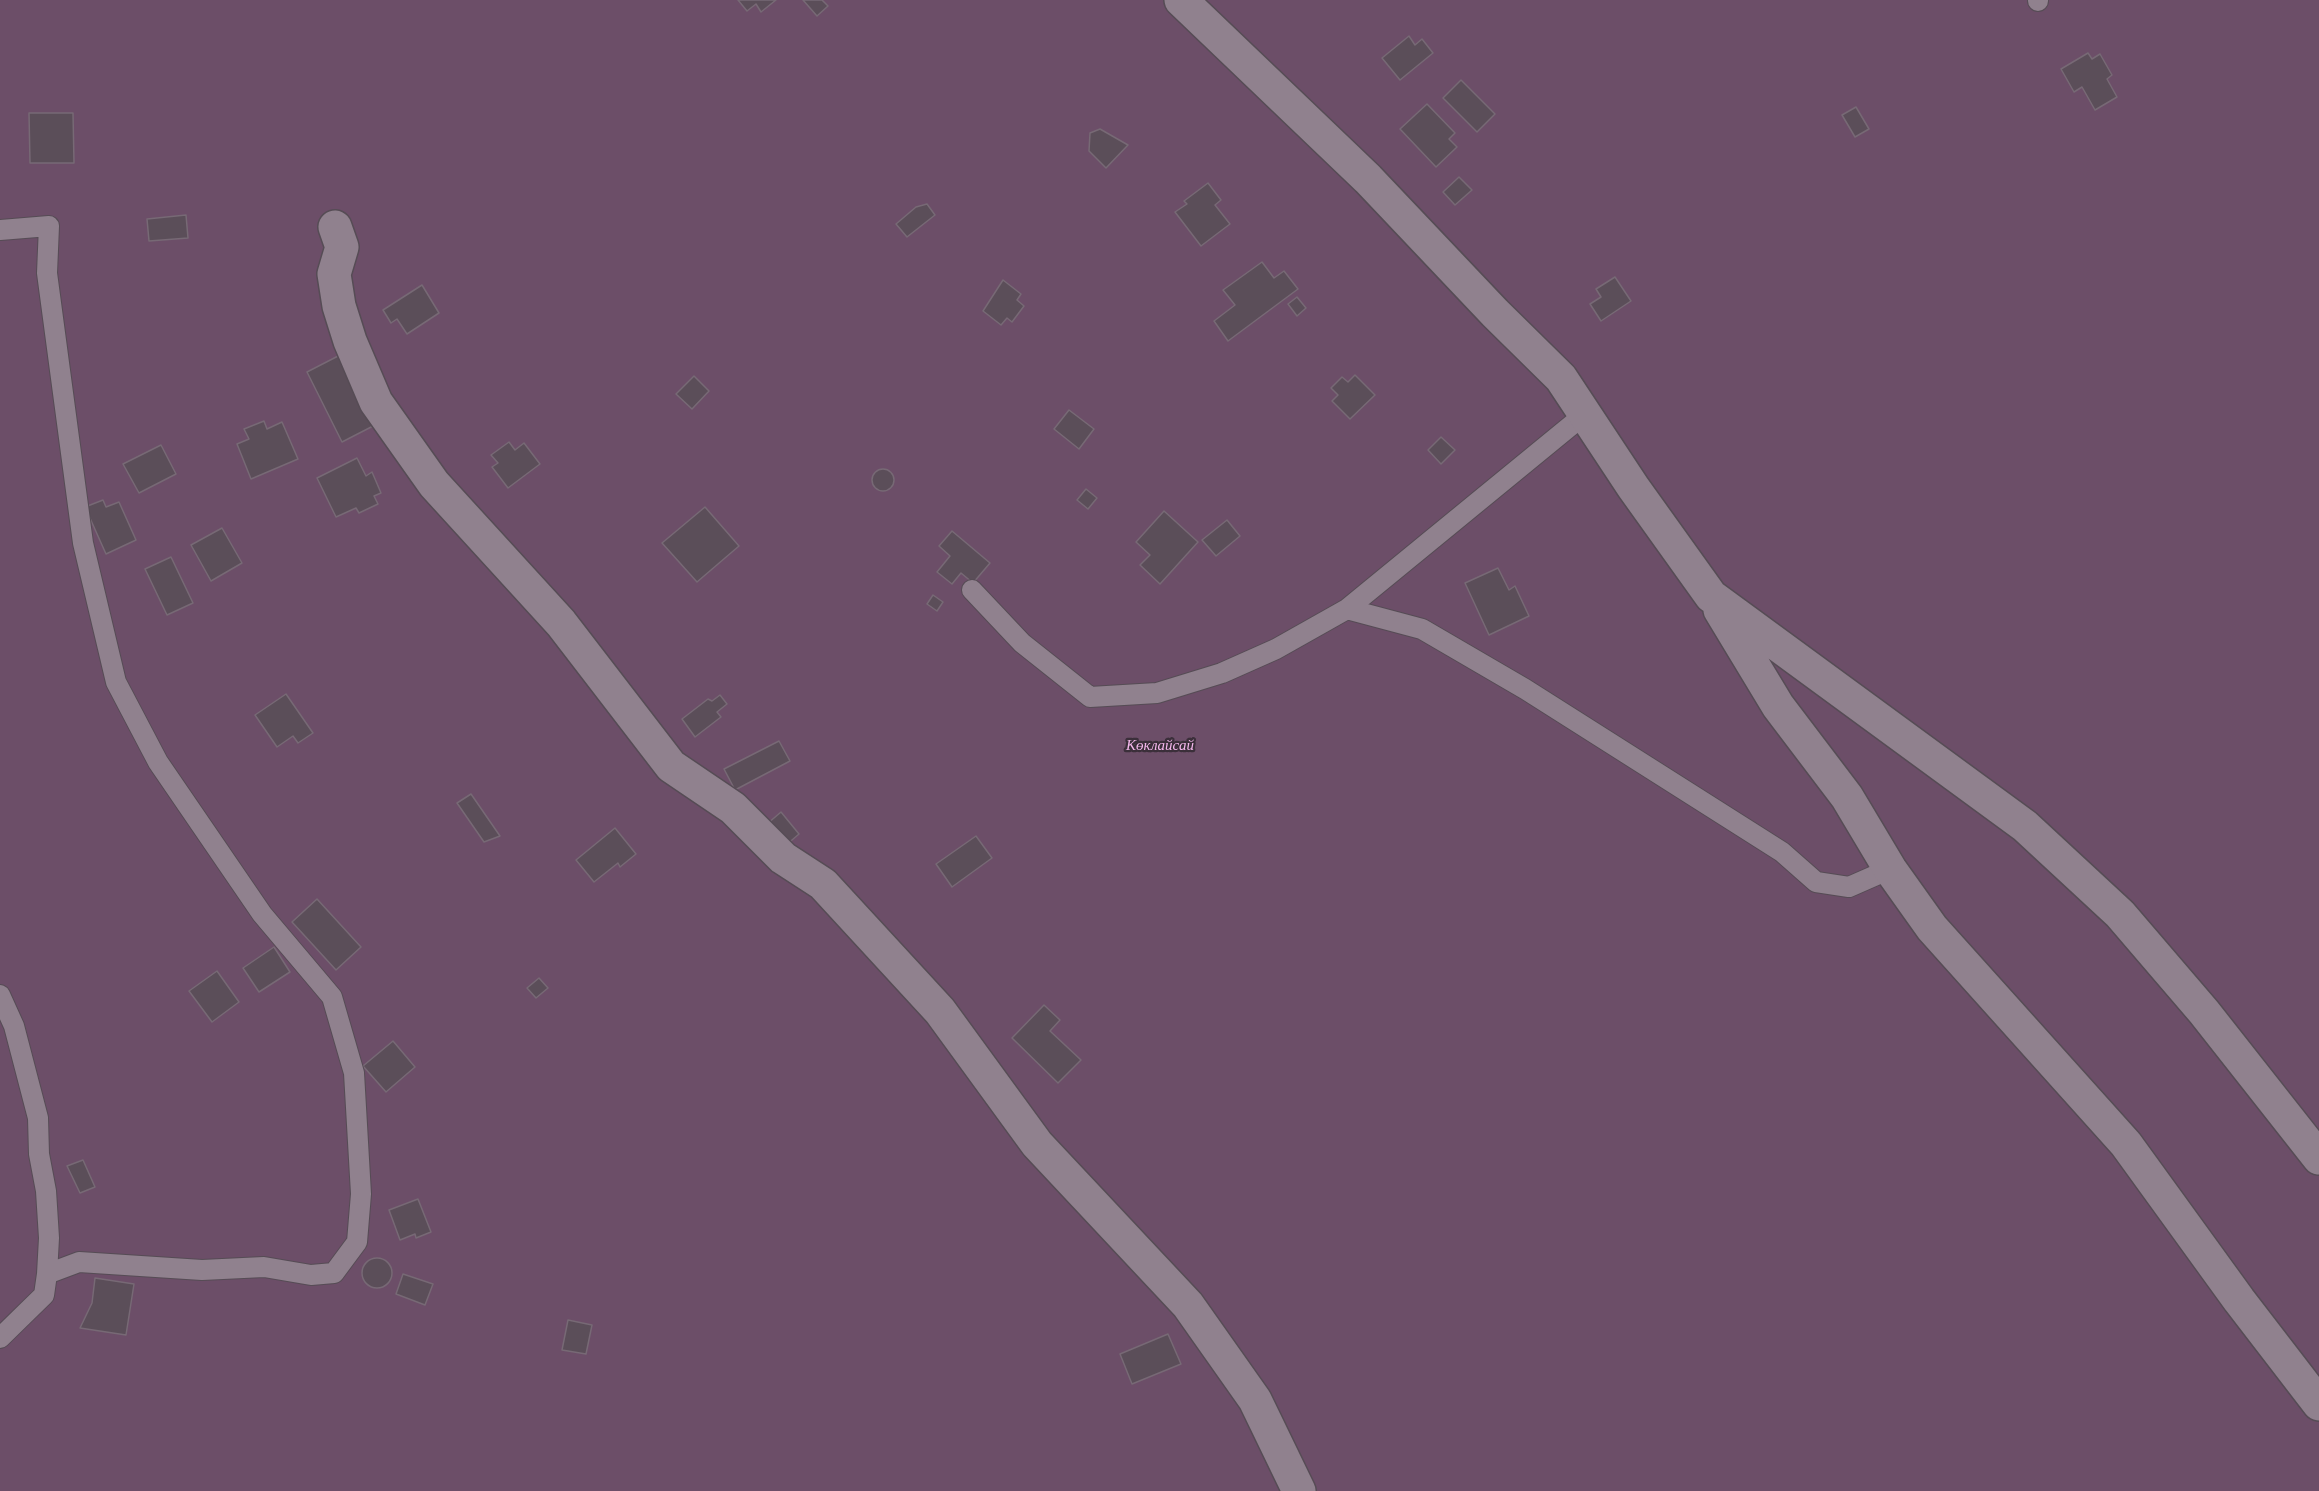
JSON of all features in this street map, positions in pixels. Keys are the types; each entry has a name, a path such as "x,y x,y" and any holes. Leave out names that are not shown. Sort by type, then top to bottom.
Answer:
{"street":[{"path":"1181,0 1368,179 1495,313 1561,378 1633,487 1711,596 1778,706 1847,797 1890,869 1932,928 2126,1144 2239,1300 2319,1404"},
{"path":"335,227 342,247 334,274 339,306 350,341 376,402 434,484 561,623 671,766 733,808 783,858 823,884 940,1011 1037,1144 1188,1305 1255,1400 1299,1491"},
{"path":"1711,596 2025,826 2120,914 2204,1012 2319,1158"}],"lane":[{"path":"0,230 48,226 47,273 83,543 116,682 158,762 262,914 332,997 354,1073 361,1194 357,1242 334,1273 310,1275 264,1267 202,1270 79,1262 47,1274"},
{"path":"972,590 1022,643 1090,697 1157,693 1222,673 1276,649 1347,609 1585,414"},
{"path":"1347,609 1422,629 1525,689 1782,852 1815,882 1849,887 1890,869"},
{"path":"0,995 14,1026 38,1118 39,1154 46,1191 49,1238 44,1295 0,1338"}],"green space":[{"name":"Көклайсай","path":"0,0 2319,0 2319,1491 0,1491"}],"building":[{"path":"738,0 776,0 761,12 756,4 747,11"},
{"path":"803,0 822,0 828,6 817,16"},
{"path":"1409,36 1415,45 1422,39 1433,53 1400,80 1382,58"},
{"path":"2088,53 2092,59 2100,54 2112,75 2107,79 2117,97 2095,110 2082,87 2074,92 2061,69"},
{"path":"1461,80 1495,114 1477,132 1443,98"},
{"path":"1427,104 1455,133 1449,139 1457,147 1436,167 1400,129"},
{"path":"1856,107 1869,129 1855,137 1842,115"},
{"path":"29,113 73,113 74,163 30,163"},
{"path":"1100,129 1128,145 1106,168 1089,151 1090,133"},
{"path":"1459,177 1472,190 1455,205 1443,192"},
{"path":"1208,183 1221,200 1215,205 1230,224 1201,246 1175,212 1187,204 1184,201"},
{"path":"927,204 935,215 907,237 896,224 916,207"},
{"path":"186,215 188,238 149,241 147,219"},
{"path":"1262,262 1274,278 1284,271 1298,289 1228,341 1214,321 1235,305 1223,290"},
{"path":"1615,277 1631,301 1601,321 1590,304 1601,297 1596,289"},
{"path":"1003,280 1021,294 1017,300 1024,306 1012,322 1007,318 1001,325 983,311"},
{"path":"422,285 439,313 407,334 397,319 391,323 383,310"},
{"path":"1297,297 1306,308 1297,316 1288,304"},
{"path":"342,354 377,424 342,442 307,372"},
{"path":"1355,375 1375,395 1350,419 1332,401 1338,395 1331,388 1342,377 1348,382"},
{"path":"694,376 709,391 692,409 676,394"},
{"path":"1069,410 1094,429 1079,449 1054,429"},
{"path":"264,421 267,429 282,422 298,459 251,479 237,444 249,439 244,429"},
{"path":"1441,437 1455,450 1441,464 1428,450"},
{"path":"509,442 515,450 524,443 540,464 508,488 492,467 498,463 491,455"},
{"path":"161,445 176,474 139,493 123,464"},
{"path":"357,458 366,476 372,472 381,493 374,496 378,504 359,513 356,508 336,517 317,478"},
{"path":"883,469 891,472 894,480 891,488 883,491 875,488 872,480 875,472"},
{"path":"1086,489 1097,498 1088,509 1077,500"},
{"path":"103,500 106,507 119,502 136,540 106,554 85,507"},
{"path":"705,507 739,546 697,582 662,543"},
{"path":"1164,511 1198,542 1160,584 1140,565 1150,555 1136,542"},
{"path":"1227,520 1240,536 1216,556 1202,540"},
{"path":"222,528 242,563 211,581 191,545"},
{"path":"952,531 990,563 973,583 961,573 952,584 937,572 950,556 939,546"},
{"path":"171,557 193,603 167,615 145,569"},
{"path":"1498,568 1509,590 1515,586 1529,616 1489,635 1465,583"},
{"path":"933,595 943,602 937,611 927,604"},
{"path":"286,694 313,733 298,743 293,736 277,747 255,715"},
{"path":"720,695 727,704 717,712 721,717 695,737 682,719 708,699 712,701"},
{"path":"779,741 790,761 735,790 724,769"},
{"path":"471,794 500,836 484,842 457,803"},
{"path":"781,812 799,834 785,846 767,824"},
{"path":"615,828 636,854 620,867 618,863 594,882 576,860"},
{"path":"976,836 992,858 952,887 936,864"},
{"path":"317,899 361,947 336,970 292,922"},
{"path":"274,947 290,972 259,992 243,968"},
{"path":"217,971 239,1002 212,1022 189,991"},
{"path":"539,978 548,988 536,998 527,988"},
{"path":"1044,1005 1060,1020 1050,1031 1081,1060 1058,1083 1012,1038"},
{"path":"393,1041 415,1067 386,1092 363,1066"},
{"path":"83,1160 95,1187 80,1193 67,1166"},
{"path":"418,1199 431,1232 416,1238 415,1234 400,1240 389,1210"},
{"path":"377,1258 388,1262 392,1273 388,1284 377,1288 366,1284 362,1273 366,1262"},
{"path":"403,1274 433,1284 425,1305 396,1294"},
{"path":"95,1278 134,1284 126,1335 80,1328 92,1303"},
{"path":"568,1320 592,1325 586,1354 562,1350"},
{"path":"1168,1334 1181,1364 1132,1384 1120,1354"}]}
